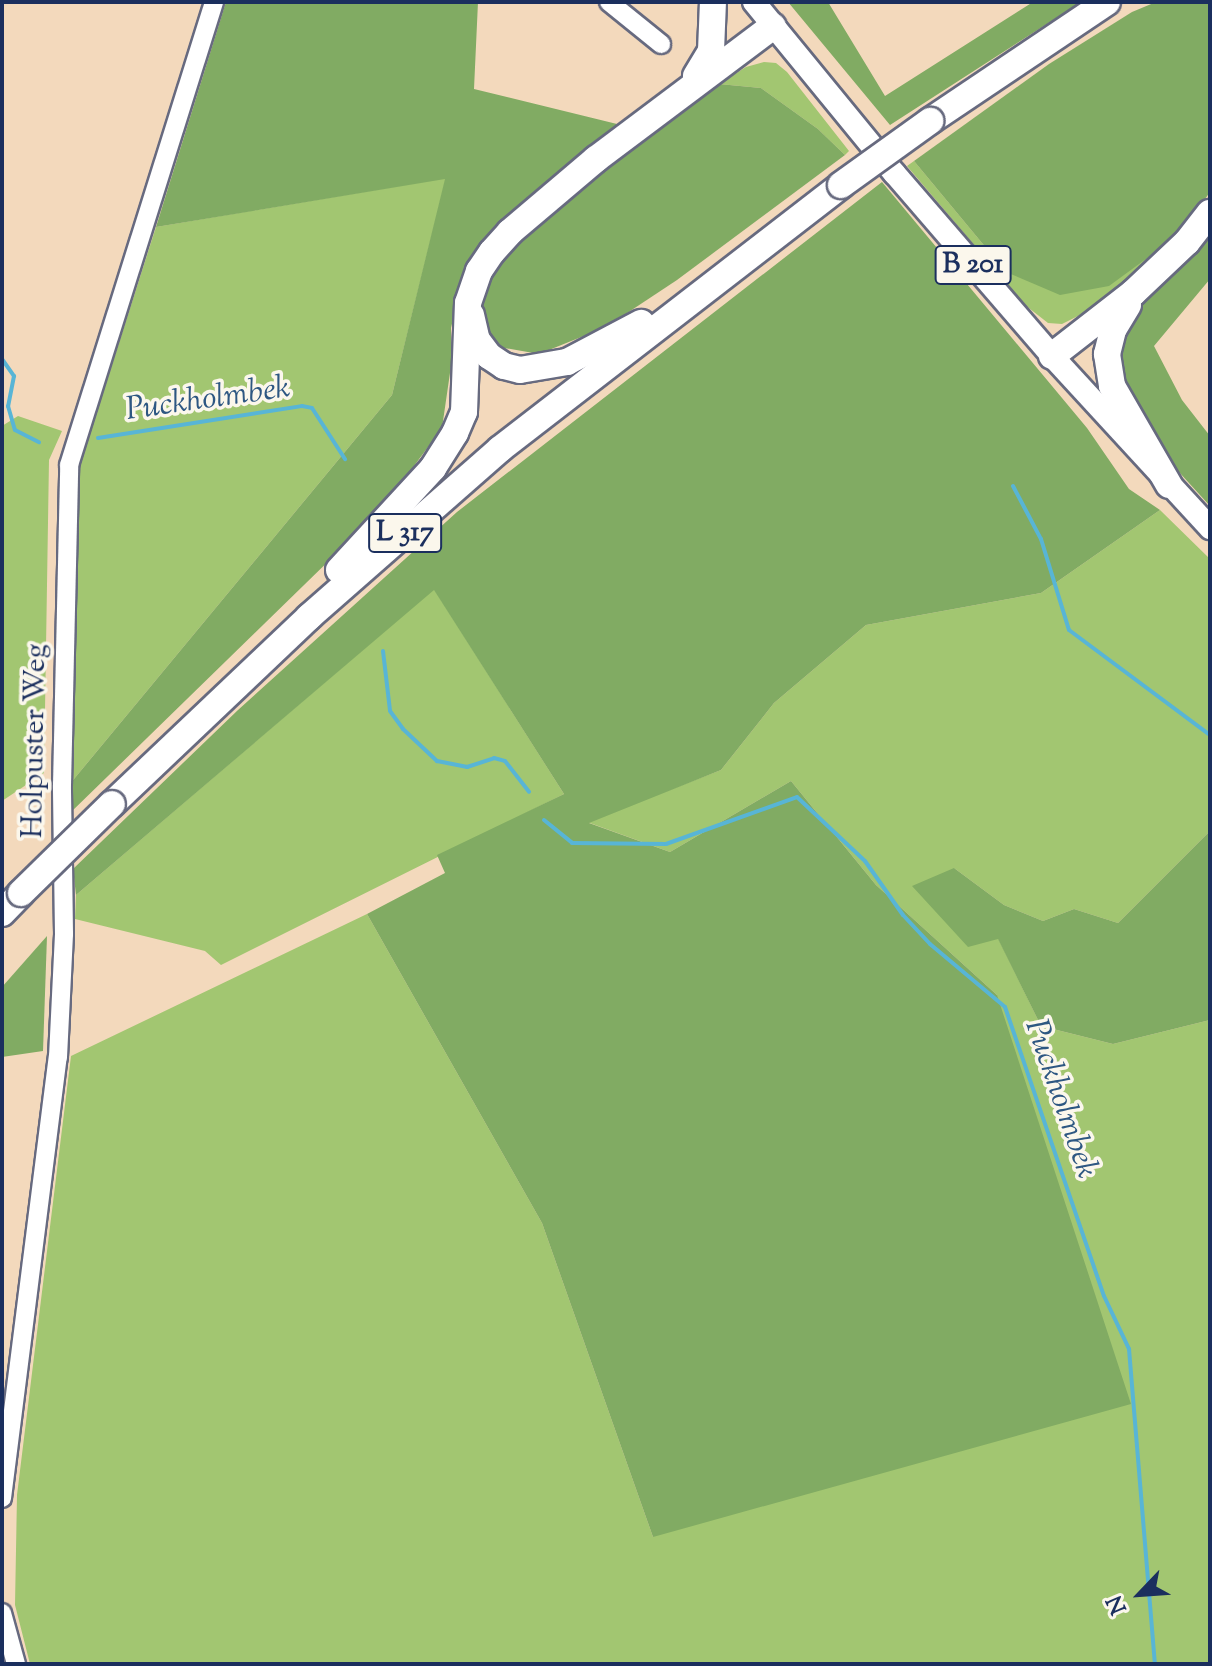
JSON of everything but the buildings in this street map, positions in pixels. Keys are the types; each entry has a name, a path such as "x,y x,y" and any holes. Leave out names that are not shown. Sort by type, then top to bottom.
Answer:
{"highway":[{"path":"690,86 711,51 713,2"},
{"path":"468,303 477,340 504,366 520,370 567,362 700,292 930,121 1109,4"},
{"path":"309,617 331,578 425,477 455,433 464,412 468,303 479,271 510,232 690,86 773,26"},
{"path":"1052,356 1133,293 1187,242 1210,213"},
{"name":"L 317","path":"2,913 309,617 500,449 700,292"},
{"path":"1133,293 1113,330 1107,354 1112,386 1169,485"}],"main road":[{"name":"B 201","path":"754,2 1052,356 1210,528"}],"street":[{"name":"Holpuster Weg","path":"2,1498 58,1057 64,934 62,785 69,465 214,2"},
{"path":"609,2 661,44"},
{"path":"2,1613 16,1664"}],"green space":[{"path":"226,2 478,2 474,89 617,124 501,225 463,277 451,328 451,366 442,428 383,508 68,815 69,785 392,395 445,179 156,227"},
{"path":"788,2 828,2 885,96 1033,2 1081,2 890,125"},
{"path":"1156,2 1210,2 1210,192 1180,234 1109,286 1060,295 1006,272 914,161 1049,64 1132,12"},
{"path":"764,62 776,63 787,72 849,151 845,155 818,129 761,88 719,84 746,67"},
{"path":"719,84 761,88 818,129 845,155 677,280 606,327 539,354 493,346 479,322 481,295 510,244 681,107"},
{"path":"914,161 1006,272 1180,234 1136,278 1092,309 1062,324 1048,323 1025,305 907,166"},
{"path":"446,178 392,395 69,785 80,465 156,227"},
{"path":"882,182 1087,428 1129,489 1160,510 1041,593 866,625 774,703 721,770 589,823 670,852 791,781 876,885 997,995 1131,1404 653,1537 542,1223 367,914 445,873 437,855 564,794 434,590 76,895 73,869 238,710 457,512"},
{"path":"1210,226 1210,279 1154,346 1182,400 1210,436 1210,506 1168,460 1143,423 1126,383 1119,353 1124,321"},
{"path":"18,416 62,431 49,460 44,773 2,801 2,426"},
{"path":"1160,510 1210,559 1210,831 1118,923 1074,909 1043,921 1004,905 954,868 998,938 1041,1026 1113,1044 1210,1020 1210,1664 30,1664 15,1605 17,1495 71,1056 367,914 542,1223 653,1537 997,995 876,885 791,781 670,852 587,822 721,770 774,703 866,625 1041,593"},
{"path":"434,589 564,794 221,965 205,951 75,919 76,895"},
{"path":"1210,831 1210,1020 1113,1044 1041,1026 998,939 968,947 912,886 954,868 1004,905 1043,921 1074,909 1118,923"},
{"path":"47,936 43,1051 2,1057 2,987"}],"waterway":[{"name":"Puckholmbek","path":"2,359 14,376 8,406 15,430 39,442"},
{"name":"Puckholmbek","path":"98,438 302,406 312,408 345,459"},
{"name":"Puckholmbek","path":"1013,486 1041,539 1069,630 1210,735"},
{"name":"Puckholmbek","path":"383,651 390,711 403,729 437,761 467,767 494,758 505,761 529,792"},
{"name":"Puckholmbek","path":"544,820 572,843 666,844 797,797 865,861 903,915 930,944 1005,1007 1104,1296 1129,1349 1155,1664"}]}
